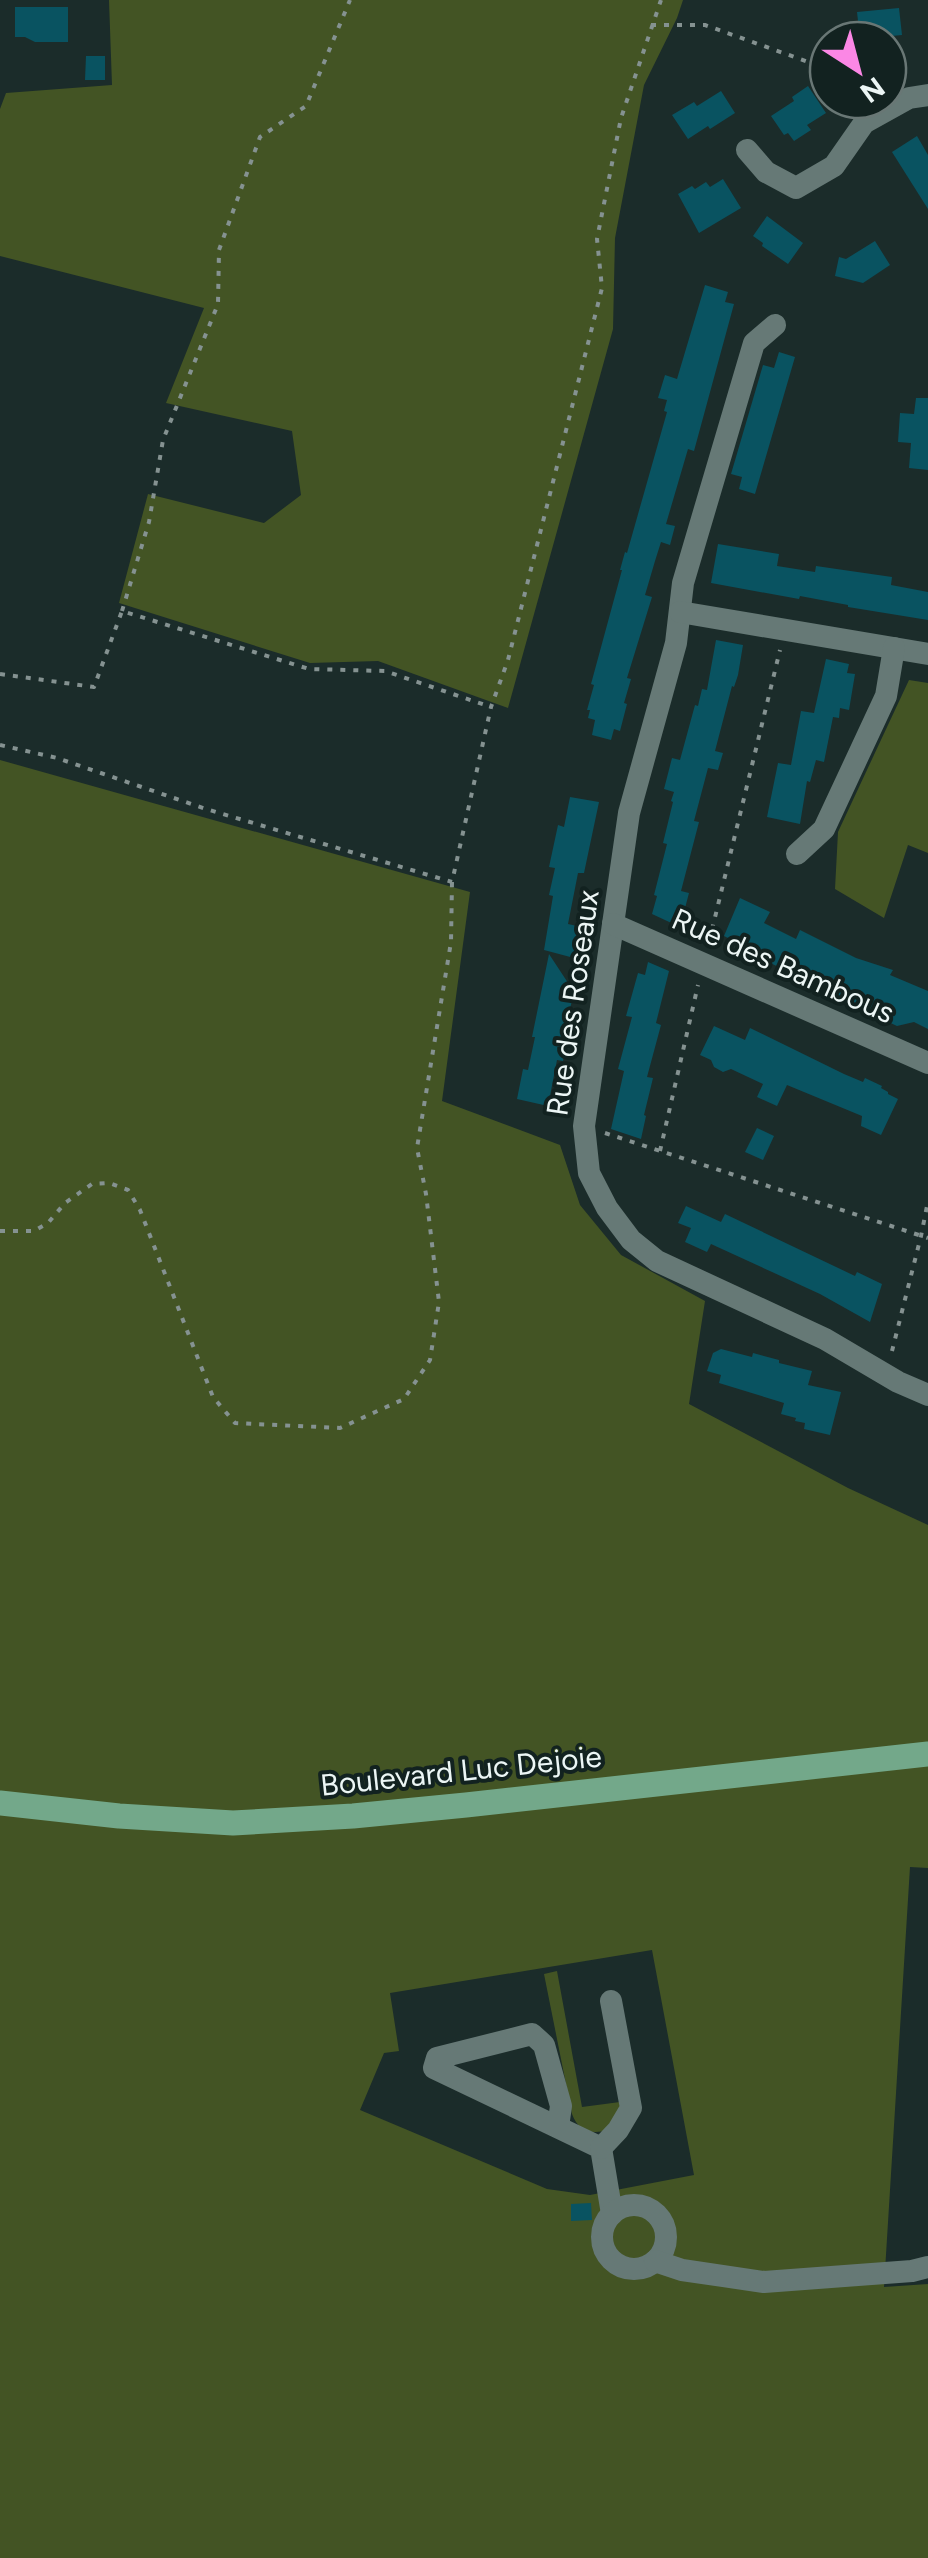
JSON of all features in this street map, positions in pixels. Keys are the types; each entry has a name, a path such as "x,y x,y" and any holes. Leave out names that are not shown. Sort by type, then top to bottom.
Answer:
{"main road":[{"name":"Boulevard Luc Dejoie","path":"0,1803 119,1816 233,1822 353,1816 928,1754"}],"street":[{"path":"747,150 766,172 796,188 834,166 864,123 909,98 928,96"},
{"name":"Rue des Roseaux","path":"774,325 754,342 684,584 676,643 629,814 584,1126 589,1173 607,1208 631,1240 657,1261 825,1339 928,1395"},
{"path":"680,612 928,654"},
{"path":"797,854 824,829 886,696 894,648"},
{"name":"Rue des Bambous","path":"614,924 928,1064"},
{"path":"601,2148 631,2108 612,2001"},
{"path":"558,2127 562,2106 544,2044 532,2034 437,2058 434,2068 601,2148"},
{"path":"601,2148 612,2214"},
{"path":"630,2206 650,2210 657,2216 663,2224 665,2244 655,2261 645,2267 624,2268 606,2254 602,2233 612,2214 630,2206"},
{"path":"655,2261 682,2270 764,2282 928,2267"}],"path":[{"path":"0,674 94,687 122,612 148,522 163,440 218,304 219,250 260,137 306,106 350,0"},
{"path":"0,1231 34,1231 92,1184 108,1182 128,1190 140,1210 213,1397 234,1423 340,1428 404,1399 430,1360 439,1302 417,1148 451,942 452,882 492,707 508,660 602,288 597,238 622,118 661,0"},
{"path":"652,25 705,25 808,62"},
{"path":"122,612 309,669 385,671 492,707"},
{"path":"660,1151 780,650"},
{"path":"0,744 452,882"},
{"path":"584,1126 925,1237"},
{"path":"886,1375 925,1237 928,1201"}],"green space":[{"path":"109,0 683,0 644,85 615,238 613,329 508,708 378,661 310,663 119,603 148,494 264,523 301,495 292,431 166,403 204,308 0,256 0,109 6,93 112,85"},
{"path":"909,680 928,683 928,853 908,845 884,918 835,889 838,832"},
{"path":"0,760 470,892 442,1101 560,1145 580,1205 621,1255 705,1301 689,1404 848,1488 928,1525 928,1868 910,1867 884,2287 928,2284 928,2558 0,2558","holes":["652,1950 694,2175 590,2195 547,2189 360,2110 384,2053 399,2051 390,1993"]},
{"path":"557,1971 582,2107 620,2102 621,2109 608,2130 586,2130 572,2114 544,1974"}],"building":[{"path":"15,7 68,7 68,42 35,42 15,37"},
{"path":"899,8 900,20 858,20 857,12"},
{"path":"86,56 105,56 105,80 85,80"},
{"path":"808,86 808,120 815,120 807,125 811,130 794,141 788,133 784,135 771,116 794,101 792,97"},
{"path":"721,91 735,113 688,139 672,115"},
{"path":"917,136 928,155 928,209 892,152"},
{"path":"723,179 741,208 699,233 678,194 706,182 710,187"},
{"path":"767,216 803,243 788,264 753,236"},
{"path":"875,241 890,265 863,283 835,276 839,257 846,259"},
{"path":"705,285 728,292 725,302 734,304 694,451 688,449 666,524 675,526 670,545 661,542 645,595 652,597 627,678 631,679 624,703 627,704 620,731 614,729 611,740 592,735 595,720 588,718 587,710 594,685 591,684 667,412 667,400 658,398 665,375 677,379"},
{"path":"779,352 795,357 755,494 739,489 742,477 731,474 763,365 774,368"},
{"path":"916,398 928,398 928,470 909,468 911,443 898,442 900,413 914,414"},
{"path":"718,544 779,554 777,566 815,572 816,566 892,577 891,585 928,592 928,620 711,583"},
{"path":"716,640 743,645 715,751 723,753 718,770 708,768 694,821 699,822 681,891 689,893 680,927 652,914 674,792 664,789 672,758 680,760 695,705 698,706 702,689 707,690"},
{"path":"826,659 849,664 847,673 855,674 849,710 840,708 839,718 833,717 824,762 816,760 810,782 807,781 800,824 767,817 778,763 791,765 801,711 814,713"},
{"path":"570,797 599,802 568,924 586,928 574,958 544,950 555,868 549,867 558,825 564,827"},
{"path":"740,898 770,912 764,923 796,939 800,930 856,958 893,970 890,975 928,991 928,1029 914,1022 897,1026 803,982 804,979 724,936"},
{"path":"549,954 574,992 563,1061 557,1060 548,1106 517,1099 523,1069 528,1070"},
{"path":"648,962 669,971 656,1023 661,1025 647,1077 653,1078 641,1139 611,1129 624,1071 618,1069 632,1017 626,1016 638,973 645,975"},
{"path":"714,1026 745,1040 750,1028 844,1074 882,1086 898,1099 881,1135 861,1126 862,1116 787,1085 777,1106 757,1097 763,1084 731,1069 723,1072 700,1055"},
{"path":"757,1128 774,1136 763,1160 745,1152"},
{"path":"686,1206 721,1222 725,1214 855,1276 857,1272 882,1284 870,1322 820,1294 711,1244 707,1252 685,1242 691,1228 678,1223"},
{"path":"721,1349 752,1357 753,1353 812,1371 808,1385 841,1392 830,1435 804,1429 805,1423 781,1414 784,1403 719,1383 721,1375 707,1371 713,1353"},
{"path":"591,2203 592,2220 571,2221 571,2204"}]}
